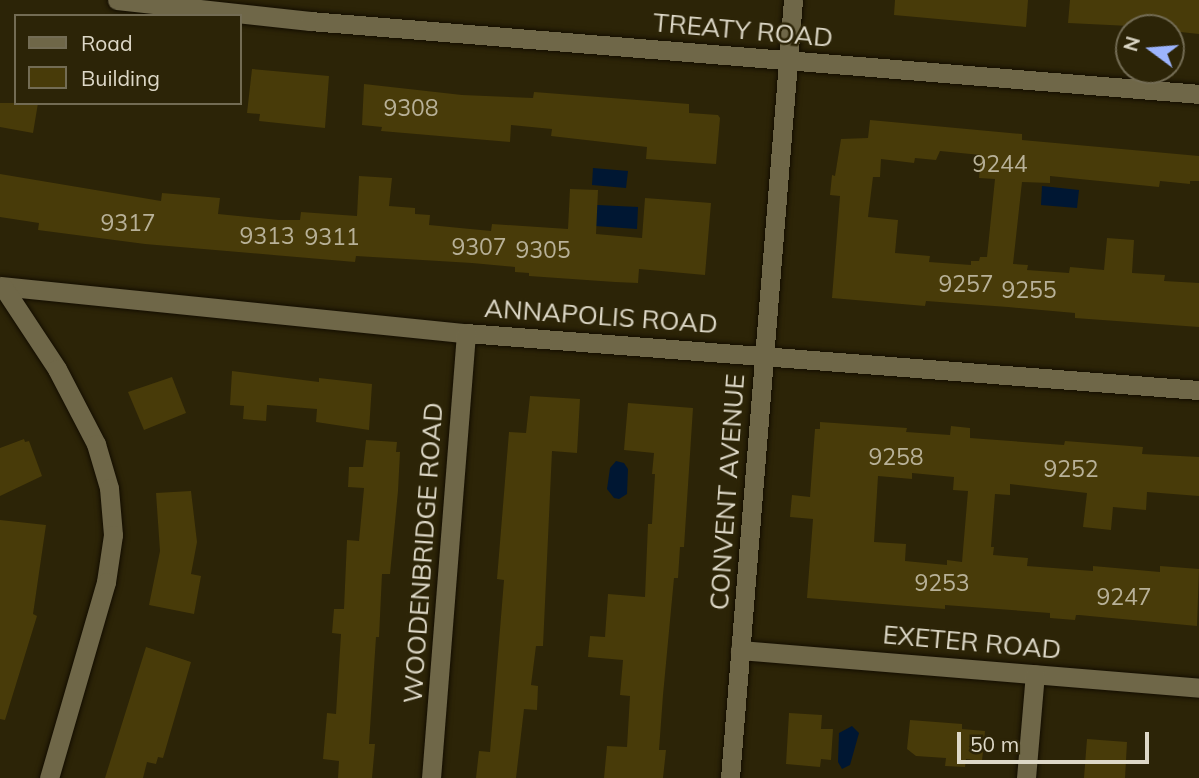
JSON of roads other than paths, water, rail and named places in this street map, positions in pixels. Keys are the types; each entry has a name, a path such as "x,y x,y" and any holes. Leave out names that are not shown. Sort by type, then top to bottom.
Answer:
{"street":[{"name":"TREATY ROAD","path":"117,0 310,20 1199,94"},
{"name":"CONVENT AVENUE","path":"730,778 793,0"},
{"name":"ANNAPOLIS ROAD","path":"1,287 466,333 1199,390"},
{"path":"1,287 57,369 96,444 109,488 113,535 106,582 49,778"},
{"name":"WOODENBRIDGE ROAD","path":"431,778 466,333"},
{"name":"EXETER ROAD","path":"740,650 1199,688"},
{"path":"1026,778 1035,674"}],"water":[{"path":"593,168 628,171 626,188 592,185"},
{"path":"1042,186 1079,190 1077,208 1041,205"},
{"path":"597,205 638,207 637,229 595,226"},
{"path":"616,461 624,463 628,469 627,494 619,499 614,498 607,489 610,468"},
{"path":"852,726 859,733 850,765 842,769 838,762 839,733"}]}
